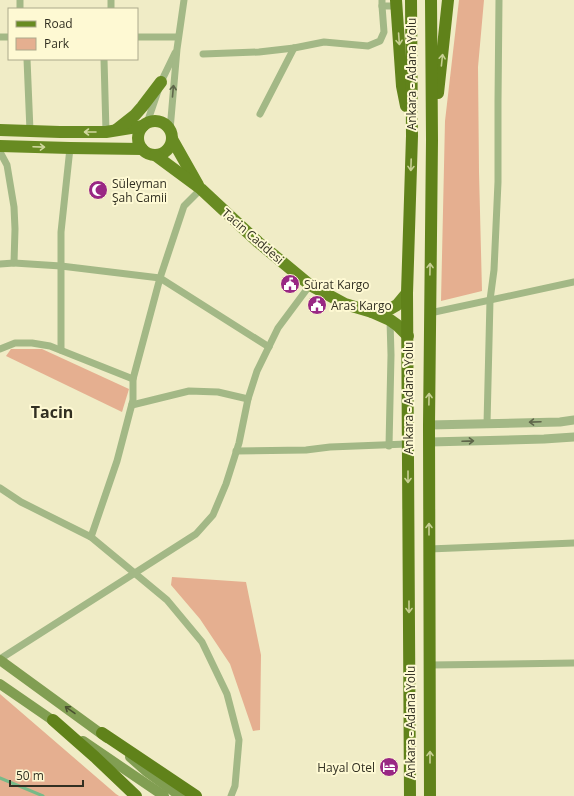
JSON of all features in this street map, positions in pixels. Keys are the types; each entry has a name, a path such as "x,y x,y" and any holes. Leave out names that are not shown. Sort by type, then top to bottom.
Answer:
{"highway":[{"name":"Ankara - Adana Yolu","path":"410,796 407,293 412,136 411,0"},
{"name":"Ankara - Adana Yolu","path":"430,796 429,425 432,140 431,0"},
{"path":"432,140 439,90 448,0"},
{"path":"396,3 402,86 412,136"},
{"path":"53,720 136,796"},
{"path":"102,733 196,796"}],"main road":[{"path":"111,131 135,115 161,82"},
{"path":"0,130 60,132 111,131 145,125 152,121 157,121 167,126 171,134 171,144 169,149 160,155 155,156 142,149 138,140 138,135 145,125"},
{"name":"Tacin Caddesi","path":"171,134 201,189"},
{"path":"0,146 142,149"},
{"name":"Tacin Caddesi","path":"155,156 201,189 258,242 310,285 345,304 372,312 390,320 408,336"},
{"name":"Tacin Caddesi","path":"372,312 390,309 397,305 407,293"},
{"path":"0,660 102,733 147,772 180,796"},
{"path":"0,684 164,796"}],"street":[{"path":"171,134 178,37 184,0"},
{"path":"487,424 490,300 494,270 498,182 499,0"},
{"path":"203,54 259,52 294,48 324,42 368,46 380,41 384,32 382,3 396,3"},
{"path":"138,37 178,37"},
{"path":"260,114 294,48"},
{"path":"145,125 161,82 177,49"},
{"path":"27,60 30,131"},
{"path":"104,60 111,131"},
{"path":"61,350 61,232 70,148"},
{"path":"0,152 7,165 14,207 14,263"},
{"path":"91,537 117,461 132,405 133,379 160,278 184,206 201,189"},
{"path":"0,264 14,263 61,266 160,278 269,347"},
{"path":"430,313 574,282"},
{"path":"0,660 196,534 213,515 226,484 236,451 248,399 257,371 278,328 310,285"},
{"path":"390,320 390,446"},
{"path":"0,349 15,343 32,343 50,346 133,379"},
{"path":"132,405 188,391 218,392 248,399"},
{"path":"429,425 560,422 574,420"},
{"path":"429,442 574,437"},
{"path":"236,451 306,450 407,444"},
{"path":"0,488 21,502 91,537 167,600 202,642 227,694 239,740 235,786 231,796"},
{"path":"429,548 574,544"},
{"path":"430,665 574,663"}],"green space":[{"path":"459,0 484,0 478,67 482,291 441,301 445,121"},
{"path":"11,349 42,349 129,389 122,412 6,356"},
{"path":"172,577 246,582 261,655 260,730 253,731 230,664 200,619 171,585"},
{"path":"0,694 116,794 119,796 0,796"}],"waterway":[{"path":"0,778 43,796"}],"place":[{"name":"Süleyman Şah Camii","path":"98,190"},
{"name":"Sürat Kargo","path":"290,284"},
{"name":"Aras Kargo","path":"317,305"},
{"name":"Hayal Otel","path":"389,767"}],"district":[{"name":"Tacin","path":"52,412"}]}
